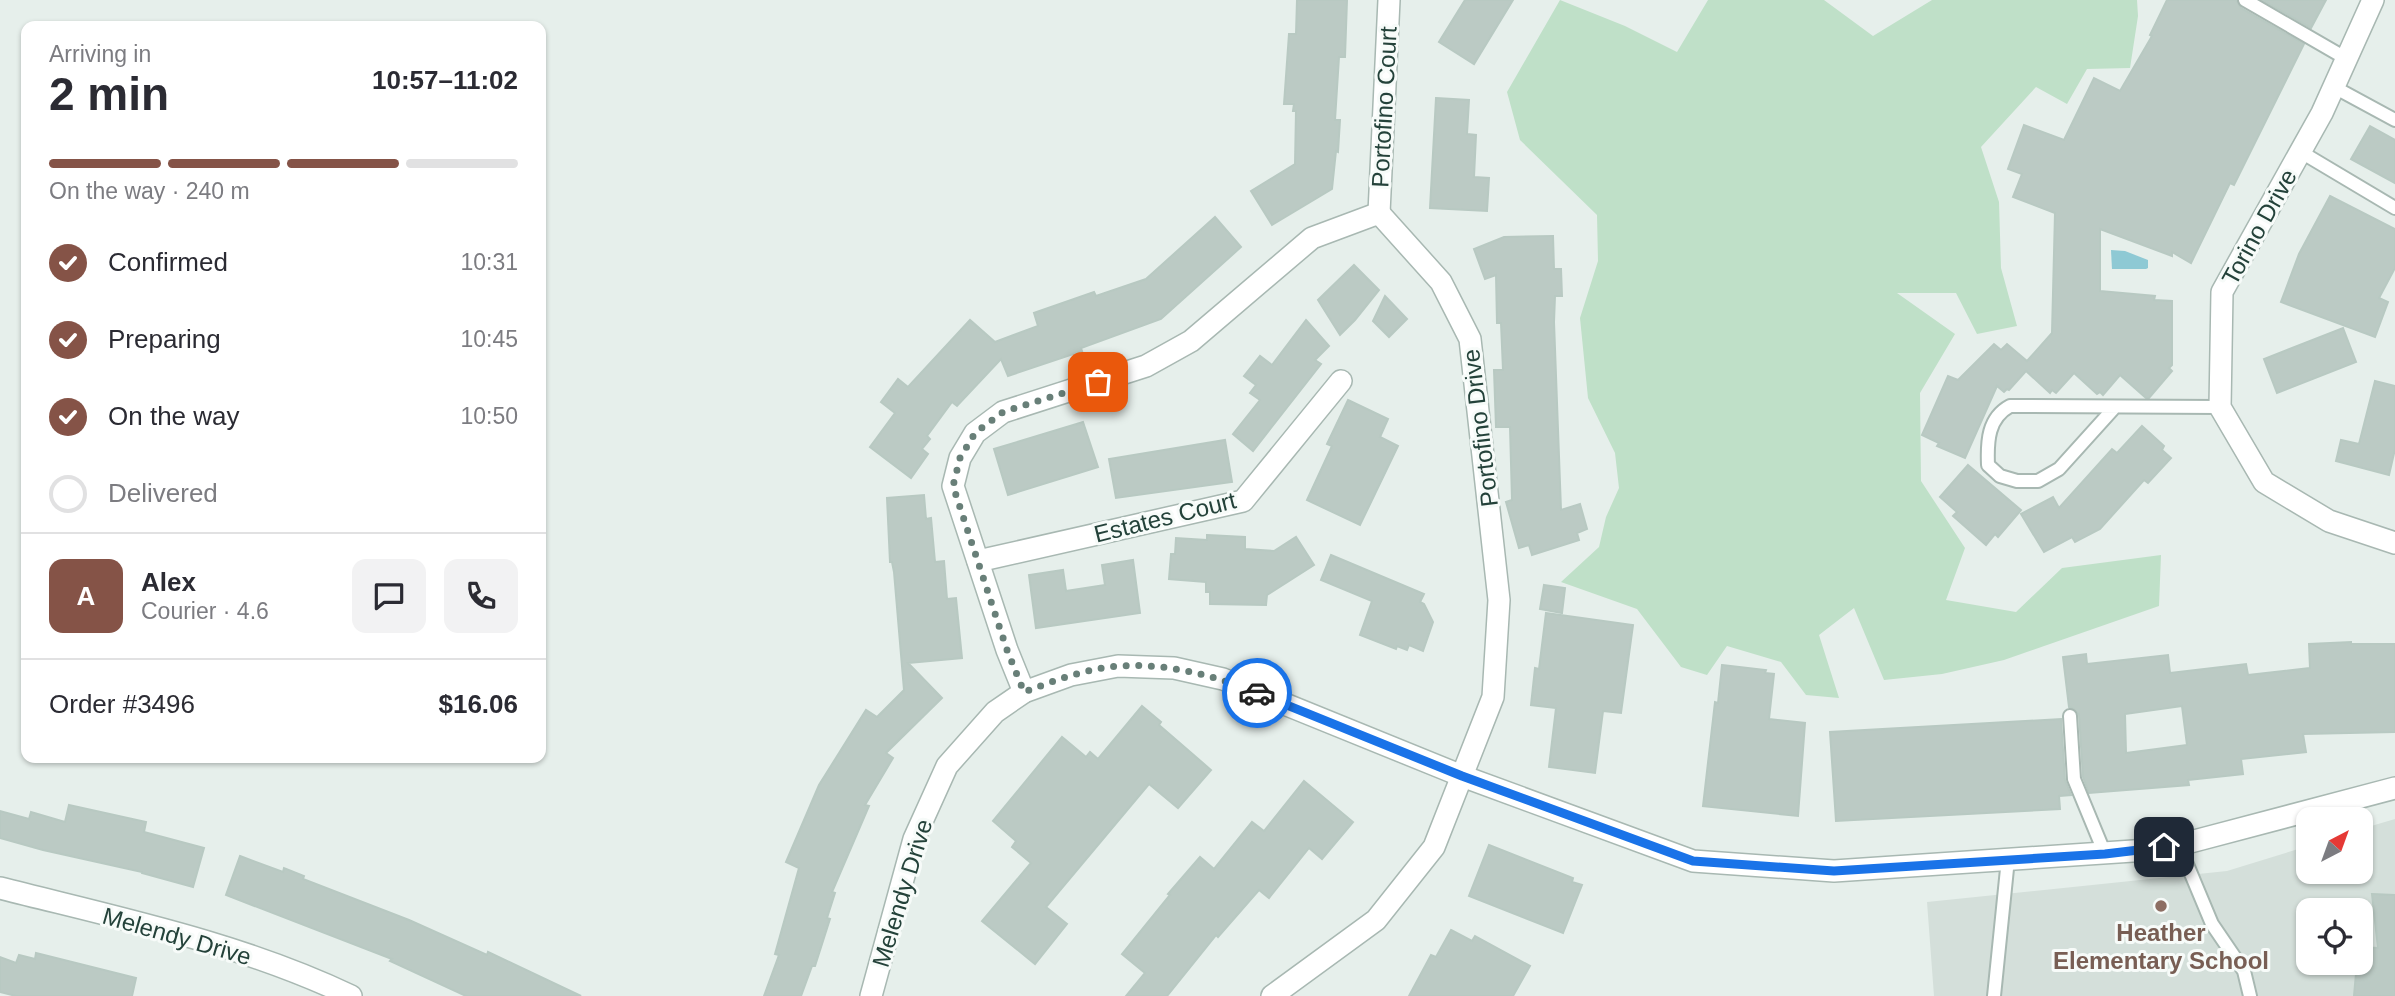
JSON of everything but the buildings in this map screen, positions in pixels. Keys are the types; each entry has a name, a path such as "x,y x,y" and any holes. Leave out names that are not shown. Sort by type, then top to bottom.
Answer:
{"street":[{"name":"Portofino Court","path":"1379,213 1389,0"},
{"name":"Torino Drive","path":"2220,407 2222,292 2301,152 2373,0"},
{"path":"1024,692 1007,650 953,486 960,458 975,433 1003,412 1146,366 1191,341 1312,238 1379,213"},
{"name":"Portofino Drive","path":"1272,996 1376,919 1434,847 1493,697 1499,600 1470,339 1441,282 1379,213"},
{"name":"Estates Court","path":"978,561 1243,501 1341,381"},
{"path":"2220,407 2264,482 2329,521 2395,543"},
{"name":"Melendy Drive","path":"871,996 914,839 947,766 995,712 1024,692 1071,675 1118,666 1174,668 1223,679 1462,776 1693,861 1834,871 2105,854 2179,845 2395,788"},
{"name":"Melendy Drive","path":"0,888 188,936 307,975 351,996"}],"lane":[{"path":"2245,0 2347,59"},
{"path":"2334,87 2395,120"},
{"path":"2301,152 2395,208"},
{"path":"2115,407 2059,469 2038,481 2017,481 2000,476 1989,465 1987,443 1992,425 2000,411 2010,406 2220,407"},
{"path":"2070,716 2074,779 2105,854"},
{"path":"2179,845 2211,924 2244,971 2250,996"},
{"path":"1994,996 2008,859"}],"shaded area":[{"name":"Heather Elementary School","path":"2395,819 2395,996 1934,996 1927,902 2227,871 2296,850 2296,884 2373,884 2373,825"}],"green space":[{"path":"1560,0 1625,26 1677,52 1708,0 1824,0 1873,36 1932,0 2137,0 2138,16 2130,68 2087,69 2067,104 2036,87 1981,147 1999,202 2001,268 2017,326 1977,334 1956,293 1897,293 1955,334 1920,393 1921,481 1965,548 1946,600 2016,612 2062,568 2161,555 2159,606 2004,660 1942,674 1884,680 1854,608 1819,635 1839,698 1806,695 1781,662 1727,646 1707,675 1681,667 1637,609 1561,582 1599,547 1606,517 1619,488 1615,453 1588,398 1580,318 1598,261 1597,215 1520,140 1507,92"}],"water":[{"path":"2111,250 2125,251 2148,260 2148,268 2112,269"}],"way so far":[{"path":"1098,382 1003,412 975,433 960,458 953,486 1007,650 1024,692 1071,675 1118,666 1174,668 1223,679 1257,693"}],"place":[{"name":"Heather Elementary School","path":"2161,906"}],"route":[{"path":"1257,693 1462,776 1693,861 1834,871 2105,854 2164,847"}]}
